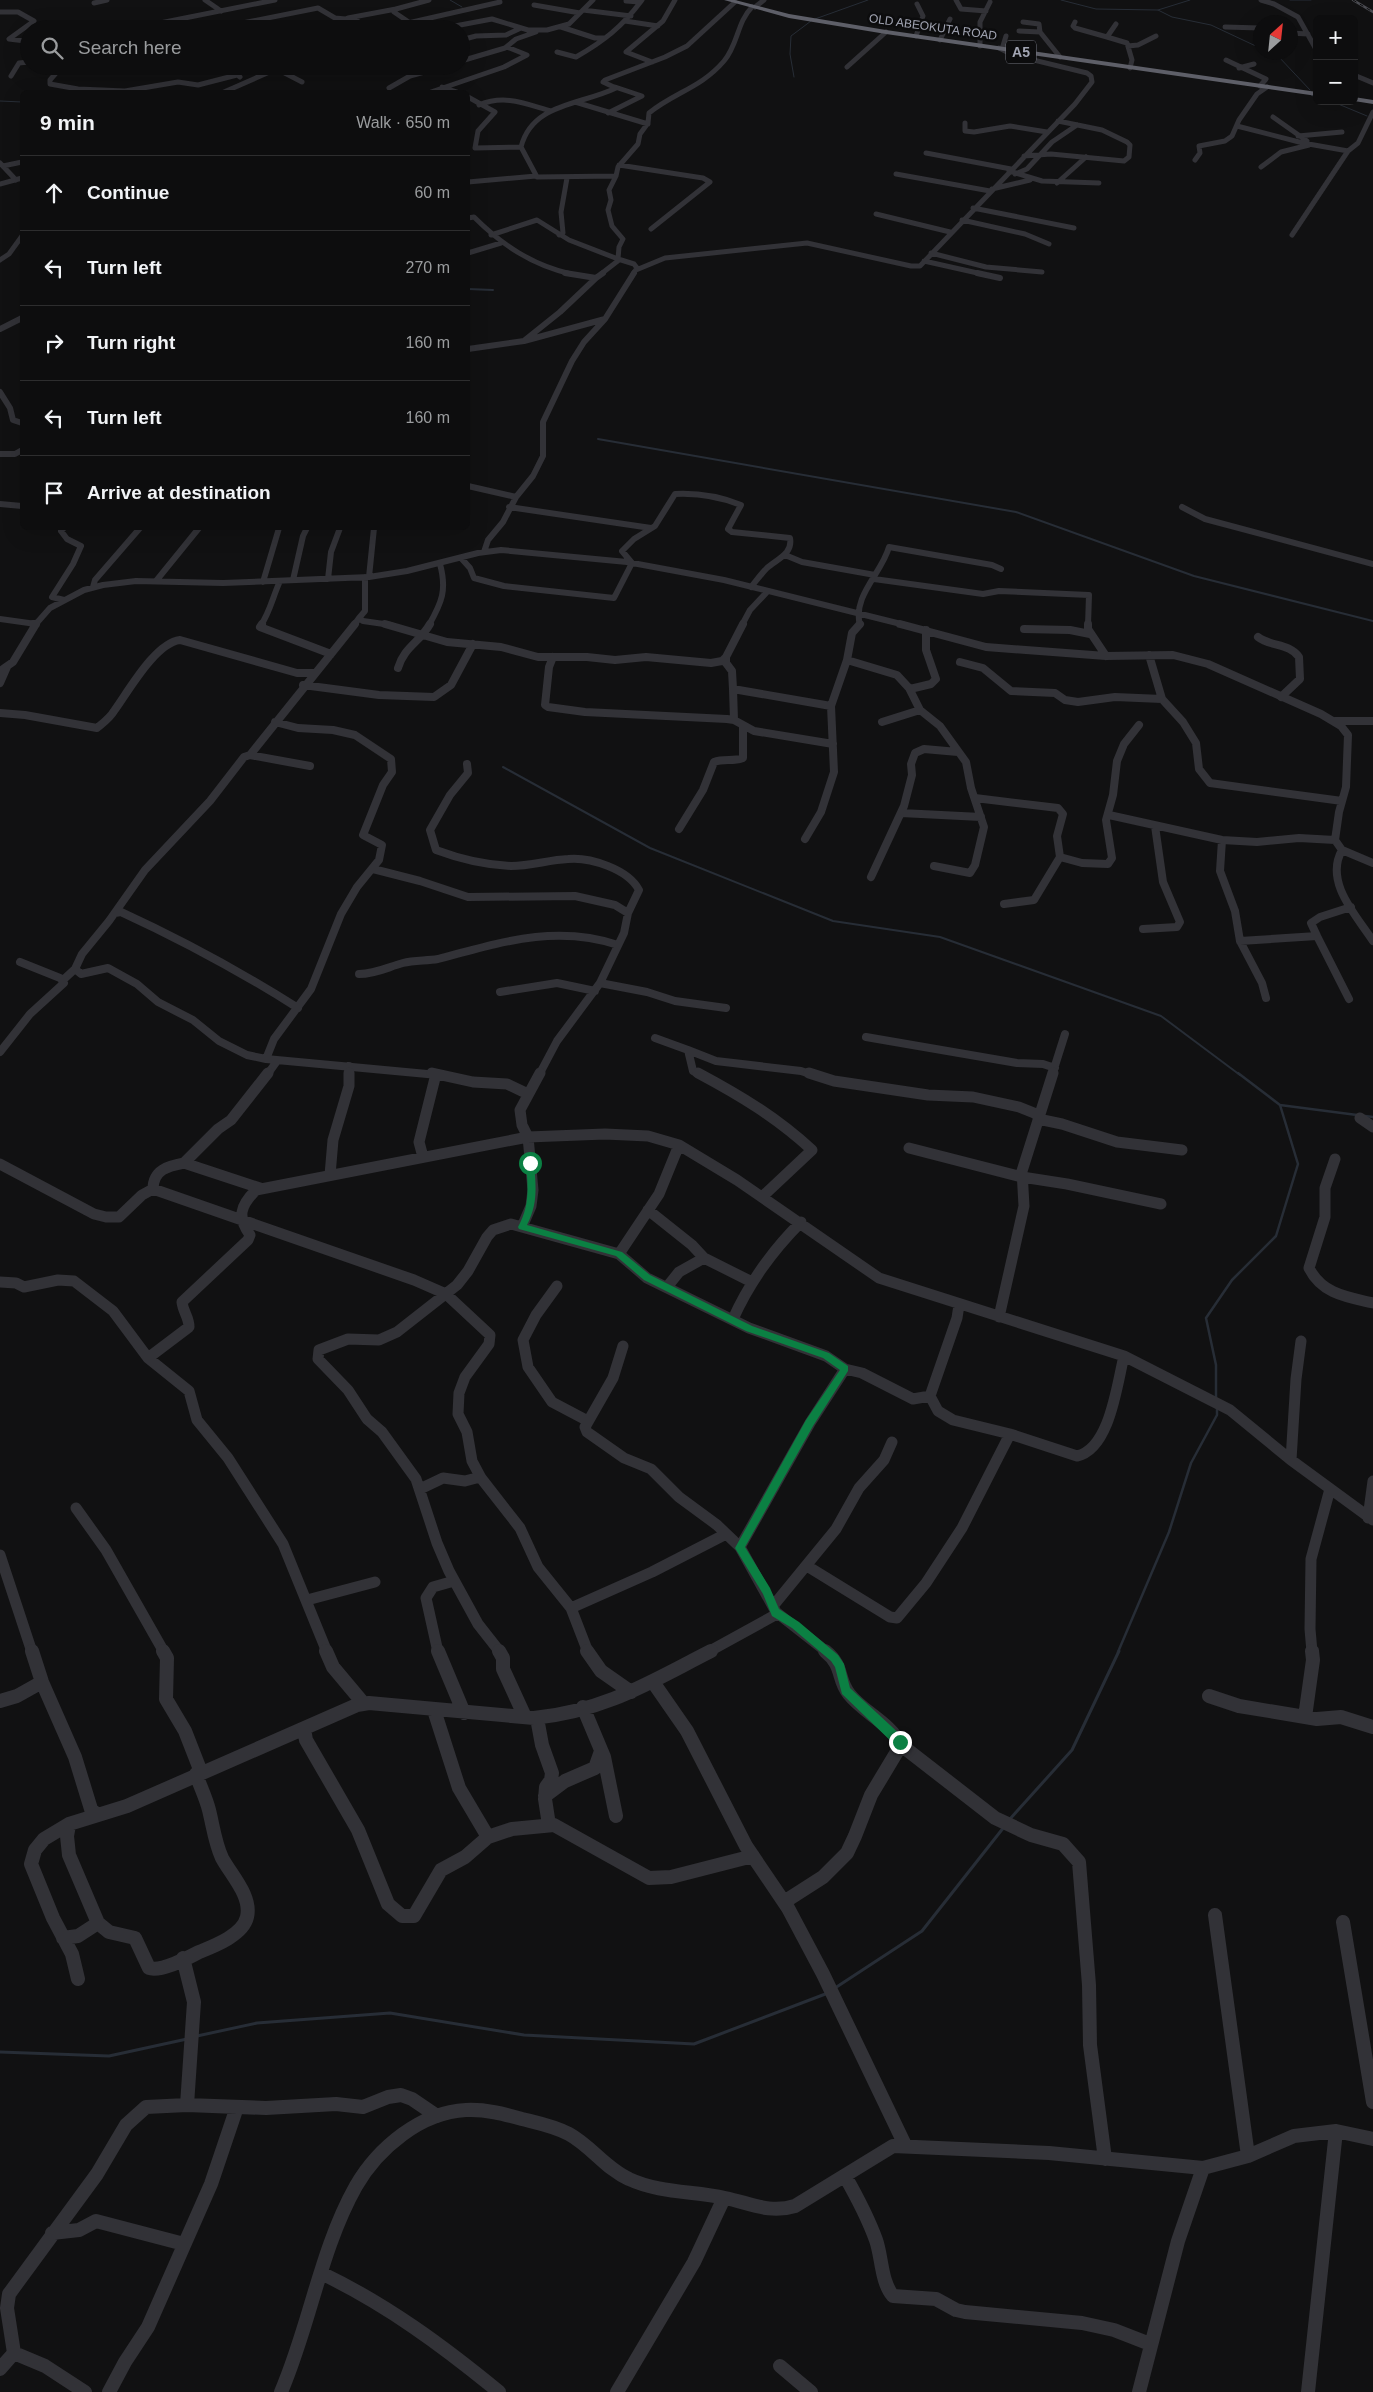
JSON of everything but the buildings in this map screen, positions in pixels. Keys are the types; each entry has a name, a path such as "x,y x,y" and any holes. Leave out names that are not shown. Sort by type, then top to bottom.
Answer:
{"highway":[{"name":"OLD ABEOKUTA ROAD","path":"727,0 789,16 886,32 1313,93"},
{"path":"1358,100 1373,102"}],"street":[{"path":"94,2 107,0"},
{"path":"206,0 221,11"},
{"path":"174,20 275,0"},
{"path":"346,19 430,0"},
{"path":"470,58 507,47 509,43 516,39 537,31 569,24 593,0"},
{"path":"652,62 626,52 658,26 675,0"},
{"path":"619,259 619,247 623,240 612,226 608,207 610,200 609,190 616,176 616,169 638,144 640,134 648,124 647,115 704,80 717,69 732,50 743,15 764,0"},
{"path":"956,0 961,9 986,11"},
{"path":"1261,0 1294,14 1302,22 1313,43"},
{"path":"626,1 641,1"},
{"path":"557,52 576,56 604,41 605,38 631,16 641,1"},
{"path":"421,20 500,2"},
{"path":"608,112 635,102 642,96 603,82 652,62 695,40 721,12 735,2"},
{"path":"980,46 980,26 990,2"},
{"path":"311,4 335,18 356,20"},
{"path":"916,36 923,16 917,4"},
{"path":"534,5 631,16"},
{"path":"257,20 318,8"},
{"path":"396,9 396,15 404,20"},
{"path":"0,12 11,11 32,20"},
{"path":"1024,15 1024,18 1039,20 1040,32 1060,58"},
{"path":"470,23 492,19 537,31"},
{"path":"940,40 950,19"},
{"path":"625,21 658,26"},
{"path":"1024,22 1039,24"},
{"path":"1076,22 1073,26 1075,28 1123,42 1128,46 1132,60 1130,68"},
{"path":"1107,37 1116,24"},
{"path":"561,27 595,38 605,38"},
{"path":"1225,27 1253,28"},
{"path":"470,38 506,35 521,28"},
{"path":"20,31 9,39 20,40"},
{"path":"1020,31 1040,32"},
{"path":"847,67 886,32"},
{"path":"1298,33 1308,34"},
{"path":"484,552 488,540 502,522 516,497 533,476 543,456 543,422 559,386 584,342 605,318 636,270 665,258 808,243 910,266 920,266 950,232 1089,88 1092,82 1091,76 1081,71 1013,55 1001,49 1006,36"},
{"path":"1128,46 1138,45 1156,36"},
{"path":"435,90 487,74 527,55 507,47"},
{"path":"1195,160 1200,153 1199,147 1230,138 1266,79 1226,60"},
{"path":"11,76 20,63"},
{"path":"1240,68 1254,64"},
{"path":"54,75 50,80 50,84 96,90 143,90 178,82 198,86 237,75 248,81"},
{"path":"228,90 262,75"},
{"path":"288,75 302,82"},
{"path":"389,88 413,75"},
{"path":"455,76 462,81"},
{"path":"1358,77 1373,83"},
{"path":"442,87 451,90"},
{"path":"521,147 530,126 551,111 600,95 615,87"},
{"path":"479,105 492,98 504,98 551,111"},
{"path":"470,99 495,112 478,131 475,148 521,147"},
{"path":"575,102 628,120 648,124"},
{"path":"1292,235 1316,196 1326,186 1348,151 1358,143 1373,112"},
{"path":"1273,117 1311,144"},
{"path":"1024,156 1043,154 1125,161 1129,157 1130,145 1107,132 1058,121"},
{"path":"965,123 965,131 974,132 1010,126 1047,132"},
{"path":"1015,174 1028,169 1052,142 1077,125"},
{"path":"1237,126 1348,151"},
{"path":"1298,136 1342,132"},
{"path":"1261,167 1281,152 1311,144"},
{"path":"521,147 536,176"},
{"path":"926,153 1010,170 1031,180 1057,183 1099,183"},
{"path":"1057,183 1086,157"},
{"path":"2,165 20,162"},
{"path":"2,165 16,180"},
{"path":"619,165 702,178 710,182 651,229"},
{"path":"896,174 991,190 1031,180"},
{"path":"470,182 536,176 567,178 616,176"},
{"path":"560,235 563,233 561,226 562,209 567,178"},
{"path":"0,184 20,179"},
{"path":"973,208 1074,228"},
{"path":"876,214 950,232"},
{"path":"470,218 474,217 501,243 535,265 596,278"},
{"path":"491,235 532,220 537,220 560,235 634,264 636,270"},
{"path":"962,220 1025,234 1049,244"},
{"path":"0,260 12,254 20,240"},
{"path":"470,252 501,243"},
{"path":"0,250 12,254"},
{"path":"930,254 986,267 1042,272"},
{"path":"524,341 560,312 619,259"},
{"path":"924,261 1000,278"},
{"path":"470,349 524,341 605,318"},
{"path":"0,329 20,319"},
{"path":"0,392 10,408 13,420 20,422"},
{"path":"0,454 16,454 20,451"},
{"path":"470,486 516,497"},
{"path":"461,558 470,568 474,578 487,583 609,599 614,598 625,576 632,569 632,563 622,551 634,538 658,522 675,494 718,498 740,505 729,531 790,538 791,546 785,555 769,567 751,587"},
{"path":"0,504 20,506"},
{"path":"509,507 651,528"},
{"path":"1182,507 1205,519 1373,564"},
{"path":"61,530 67,539 81,546 80,555 64,576 52,597 64,600"},
{"path":"93,587 95,580 138,530"},
{"path":"156,581 197,530"},
{"path":"263,582 278,530"},
{"path":"293,580 306,530"},
{"path":"328,580 331,552 339,530"},
{"path":"250,755 365,611 367,577 374,530"},
{"path":"805,839 822,812 834,772 831,706 848,660 852,633 860,625 857,614 874,577 886,559 889,547 992,565 1001,569"},
{"path":"0,683 4,669 13,662 36,624 50,608 93,587 118,582 223,583 367,577 440,564 484,552 520,552 632,563 751,587 926,630 986,647 1106,656 1173,655 1208,664 1335,721 1348,735 1346,786 1335,840 1342,850 1373,863"},
{"path":"785,555 802,562 874,577 983,594 999,591 1089,595 1088,623 1090,634"},
{"path":"398,668 402,655 424,634 442,602 444,578 440,564"},
{"path":"280,581 270,603 268,615 260,626 331,654"},
{"path":"359,618 363,621 389,624 447,642 501,647 538,656 587,657 615,660 646,657 711,664 718,663 726,658 737,641 743,622 750,610 767,592"},
{"path":"0,619 36,624"},
{"path":"910,689 932,684 936,679 925,650 923,639 926,630"},
{"path":"1024,630 1070,630 1090,634 1098,641 1106,656"},
{"path":"1258,637 1269,645 1290,648 1299,657 1300,679 1281,697"},
{"path":"0,713 25,715 97,728 113,713 130,686 151,661 172,641 180,640 246,657 297,673 314,673"},
{"path":"304,685 426,699 434,697 451,685 473,644"},
{"path":"1149,655 1162,699 1183,722 1196,743 1196,757 1199,768 1210,783 1342,801"},
{"path":"553,657 548,663 548,686 545,696 545,704 548,706 585,712 734,720 743,727 764,733 833,744"},
{"path":"726,658 726,663 732,671 734,720"},
{"path":"848,660 894,673 910,689 920,710 940,726 970,769 971,788 984,827 981,842 970,872 934,866"},
{"path":"960,662 983,668 1010,691 1055,692 1065,700 1078,702 1115,698 1162,699"},
{"path":"733,688 831,706"},
{"path":"882,722 920,710"},
{"path":"1335,721 1373,720"},
{"path":"266,1059 274,1038 298,1008 317,978 341,914 357,887 379,860 382,845 363,835 383,785 392,772 391,759 356,735 333,730 298,728 275,722"},
{"path":"975,798 1058,808 1063,814 1057,851 1060,857 1082,863 1103,864 1111,862 1106,820 1109,815 1117,761 1124,744 1139,725"},
{"path":"679,829 703,790 714,762 719,760 736,761 743,758 743,727"},
{"path":"871,877 901,813 912,776 911,764 915,753 923,749 947,753 958,752"},
{"path":"0,1052 30,1014 64,983 63,980 75,969 82,954 145,870 210,801 244,757 250,755 310,766"},
{"path":"467,764 468,774 455,788 445,804 438,822 430,830 436,850 450,856 501,864 530,865 574,858 616,871 632,879 638,886 637,895 628,912 624,933 598,987 556,1041 520,1110 520,1116 528,1137 533,1198 529,1214 522,1227"},
{"path":"901,813 981,817"},
{"path":"1109,815 1222,840 1257,842 1299,838 1335,840"},
{"path":"1143,929 1177,927 1180,922 1163,882 1155,826"},
{"path":"1222,840 1220,871 1235,911 1240,941 1262,983 1266,998"},
{"path":"1342,850 1337,855 1336,872 1338,883 1373,941"},
{"path":"1004,904 1034,900 1060,857"},
{"path":"373,869 420,881 468,897 575,896 615,906 628,912"},
{"path":"1349,999 1311,923 1320,916 1351,907"},
{"path":"114,913 121,912 160,930 244,974 298,1008"},
{"path":"359,974 379,974 404,963 434,960 481,946 558,934 593,936 618,945"},
{"path":"1240,941 1317,936"},
{"path":"20,962 63,980"},
{"path":"75,969 81,974 101,968 108,968 137,984 158,1002 193,1020 219,1041 247,1055 277,1061 337,1063 348,1066 436,1074 474,1082 506,1084 528,1094"},
{"path":"500,992 557,983 648,992 675,1001 726,1008"},
{"path":"999,1317 1024,1206 1022,1177 1065,1034"},
{"path":"866,1037 1017,1063 1043,1064 1055,1068"},
{"path":"655,1038 716,1061 801,1071 834,1081 928,1095 973,1097 1019,1107 1039,1117 1117,1142 1182,1150"},
{"path":"688,1050 693,1070 748,1100 785,1125 812,1150 763,1196"},
{"path":"184,1163 213,1134 232,1120 277,1061"},
{"path":"330,1175 333,1140 349,1086 348,1066"},
{"path":"423,1157 419,1142 436,1074"},
{"path":"1360,1118 1373,1127"},
{"path":"153,1189 152,1182 155,1175 172,1165 184,1163 260,1188 528,1137 605,1134 648,1136 679,1145 763,1196 879,1278 959,1305 1054,1332 1124,1356 1230,1410 1291,1460 1371,1519"},
{"path":"619,1254 659,1194 679,1145"},
{"path":"909,1148 1022,1177 1067,1184 1161,1204"},
{"path":"1335,1159 1325,1188 1325,1217 1309,1268 1315,1280 1334,1294 1373,1303"},
{"path":"0,1164 94,1214 118,1218 126,1214 142,1195 153,1189 357,1259 446,1294 485,1330 490,1338 487,1347 461,1384 458,1412 467,1432 472,1462 480,1477 515,1521 538,1567 571,1608 588,1654 594,1663 601,1671 631,1692"},
{"path":"148,1358 189,1327 189,1319 183,1311 182,1302 248,1240 250,1235 241,1220 248,1198 260,1188"},
{"path":"648,1210 692,1245 704,1258 750,1281"},
{"path":"733,1319 750,1281 763,1261 801,1222"},
{"path":"549,1825 545,1796 546,1787 551,1780 552,1772 531,1717 503,1669 503,1658 497,1646 478,1624 454,1581 437,1543 416,1479 382,1432 367,1419 348,1390 318,1359 319,1350 349,1339 381,1340 396,1332 464,1278 478,1249 491,1232 504,1224 522,1227 619,1254 647,1278 749,1328 826,1356 845,1369 862,1373 913,1399 930,1396"},
{"path":"667,1287 679,1272 704,1258"},
{"path":"0,1282 16,1283 24,1286 58,1280 74,1281 112,1311 148,1358 189,1391 197,1420 228,1458 283,1544 333,1667 364,1704"},
{"path":"557,1286 536,1315 523,1340 528,1367 552,1402 588,1421"},
{"path":"959,1305 957,1318 930,1396 938,1411 944,1416 1010,1434 1077,1456 1092,1449 1102,1434 1124,1356"},
{"path":"1291,1460 1296,1379 1301,1341"},
{"path":"623,1346 622,1360 585,1427 587,1432 624,1458 651,1469 679,1497 726,1534 740,1548 766,1591 775,1610 834,1658 839,1664 846,1690 887,1728 901,1745 995,1818 1031,1835 1063,1844 1079,1862 1089,1985 1090,2045 1105,2158"},
{"path":"740,1548 810,1423 845,1369"},
{"path":"807,1566 890,1617 897,1618 926,1582 942,1554 962,1528 1010,1434"},
{"path":"78,1979 72,1954 63,1938 31,1864 32,1854 50,1834 96,1814 110,1812 364,1704 464,1713 547,1717 631,1692 653,1682 696,1658 748,1634 775,1610 836,1529 859,1488 884,1460 892,1442"},
{"path":"420,1489 443,1478 465,1482 480,1477"},
{"path":"1371,1519 1373,1481"},
{"path":"1305,1717 1308,1684 1313,1660 1310,1630 1311,1559 1330,1489"},
{"path":"69,1825 67,1836 69,1855 98,1923 109,1932 135,1938 152,1970 234,1934 241,1929 248,1917 249,1909 233,1873 226,1866 218,1850 210,1811 184,1731 166,1699 167,1658 106,1550 76,1508"},
{"path":"571,1608 652,1572 726,1534"},
{"path":"0,1555 42,1682 76,1757 91,1809 96,1814"},
{"path":"454,1581 433,1586 429,1589 426,1598 439,1657 464,1713"},
{"path":"307,1600 375,1582"},
{"path":"0,1701 17,1696 42,1682"},
{"path":"653,1682 687,1731 752,1856 784,1902 823,1974 905,2145"},
{"path":"1209,1696 1239,1706 1317,1719 1342,1717 1373,1727"},
{"path":"583,1707 601,1751 616,1816"},
{"path":"434,1710 459,1788 488,1837"},
{"path":"304,1729 314,1754 358,1830 388,1904 396,1915 403,1918 414,1916 441,1870 465,1857 488,1837 512,1829 549,1825 565,1830 649,1878 671,1877 752,1856"},
{"path":"784,1902 834,1870 844,1858 870,1797 896,1757 901,1745"},
{"path":"545,1796 565,1781 595,1768 601,1751"},
{"path":"1215,1915 1248,2156"},
{"path":"1343,1922 1373,2102"},
{"path":"63,1938 78,1936 98,1923"},
{"path":"183,1958 194,2002 187,2105"},
{"path":"14,2353 7,2308 10,2290 97,2174 126,2125 146,2107 187,2105 293,2108 336,2104 363,2107 388,2097 401,2095 412,2099 437,2116"},
{"path":"109,2392 125,2362 148,2327 211,2184 214,2169 232,2127 237,2107"},
{"path":"281,2392 294,2363 321,2273 357,2185 395,2140 420,2121 465,2109 494,2112 542,2124 569,2134 628,2179 724,2198 764,2209 781,2211 795,2206 893,2146 905,2145 1049,2153 1203,2168 1248,2156 1294,2136 1336,2131 1373,2138"},
{"path":"1308,2392 1336,2131"},
{"path":"1139,2392 1178,2241 1203,2168"},
{"path":"845,2176 861,2204 882,2260 888,2292 893,2296 936,2299 956,2310 964,2312 1082,2323 1114,2330 1150,2344"},
{"path":"617,2392 694,2262 724,2198"},
{"path":"52,2233 79,2230 96,2222 184,2244"},
{"path":"321,2273 350,2286 390,2310 499,2392"},
{"path":"0,2369 14,2353"},
{"path":"14,2353 45,2366 85,2392"},
{"path":"780,2366 811,2392"}],"waterway":[{"path":"450,0 462,7"},
{"path":"815,19 868,0"},
{"path":"1061,0 1096,9 1158,10"},
{"path":"1158,10 1190,0"},
{"path":"1290,0 1311,0"},
{"path":"1158,10 1172,17 1211,25 1253,45"},
{"path":"794,77 790,54 791,36 811,21"},
{"path":"1282,60 1310,90"},
{"path":"0,101 20,102"},
{"path":"1341,105 1367,116"},
{"path":"470,289 493,290"},
{"path":"598,439 1016,512 1194,576 1373,621"},
{"path":"503,767 650,848 833,921 940,937 1161,1016 1240,1075"},
{"path":"1238,1073 1280,1105"},
{"path":"1216,1400 1216,1365 1206,1318 1232,1280 1276,1236 1298,1164 1280,1105"},
{"path":"1280,1105 1357,1115"},
{"path":"1365,1116 1373,1117"},
{"path":"1118,1652 1169,1532 1191,1463 1217,1415 1217,1406"},
{"path":"1010,1819 1072,1750 1119,1651"},
{"path":"835,1988 922,1931 1004,1827"},
{"path":"197,2036 257,2023 390,2013 524,2035 694,2044 828,1993"},
{"path":"0,2052 109,2056 187,2039"}],"railway":[{"path":"1353,0 1373,12"}],"route":[{"path":"530,1163 533,1198 529,1214 522,1227 560,1236 619,1254 635,1270 647,1278 749,1328 835,1360 845,1369 810,1423 740,1548 766,1591 776,1612 795,1625 834,1658 839,1664 846,1690 900,1742"}]}
